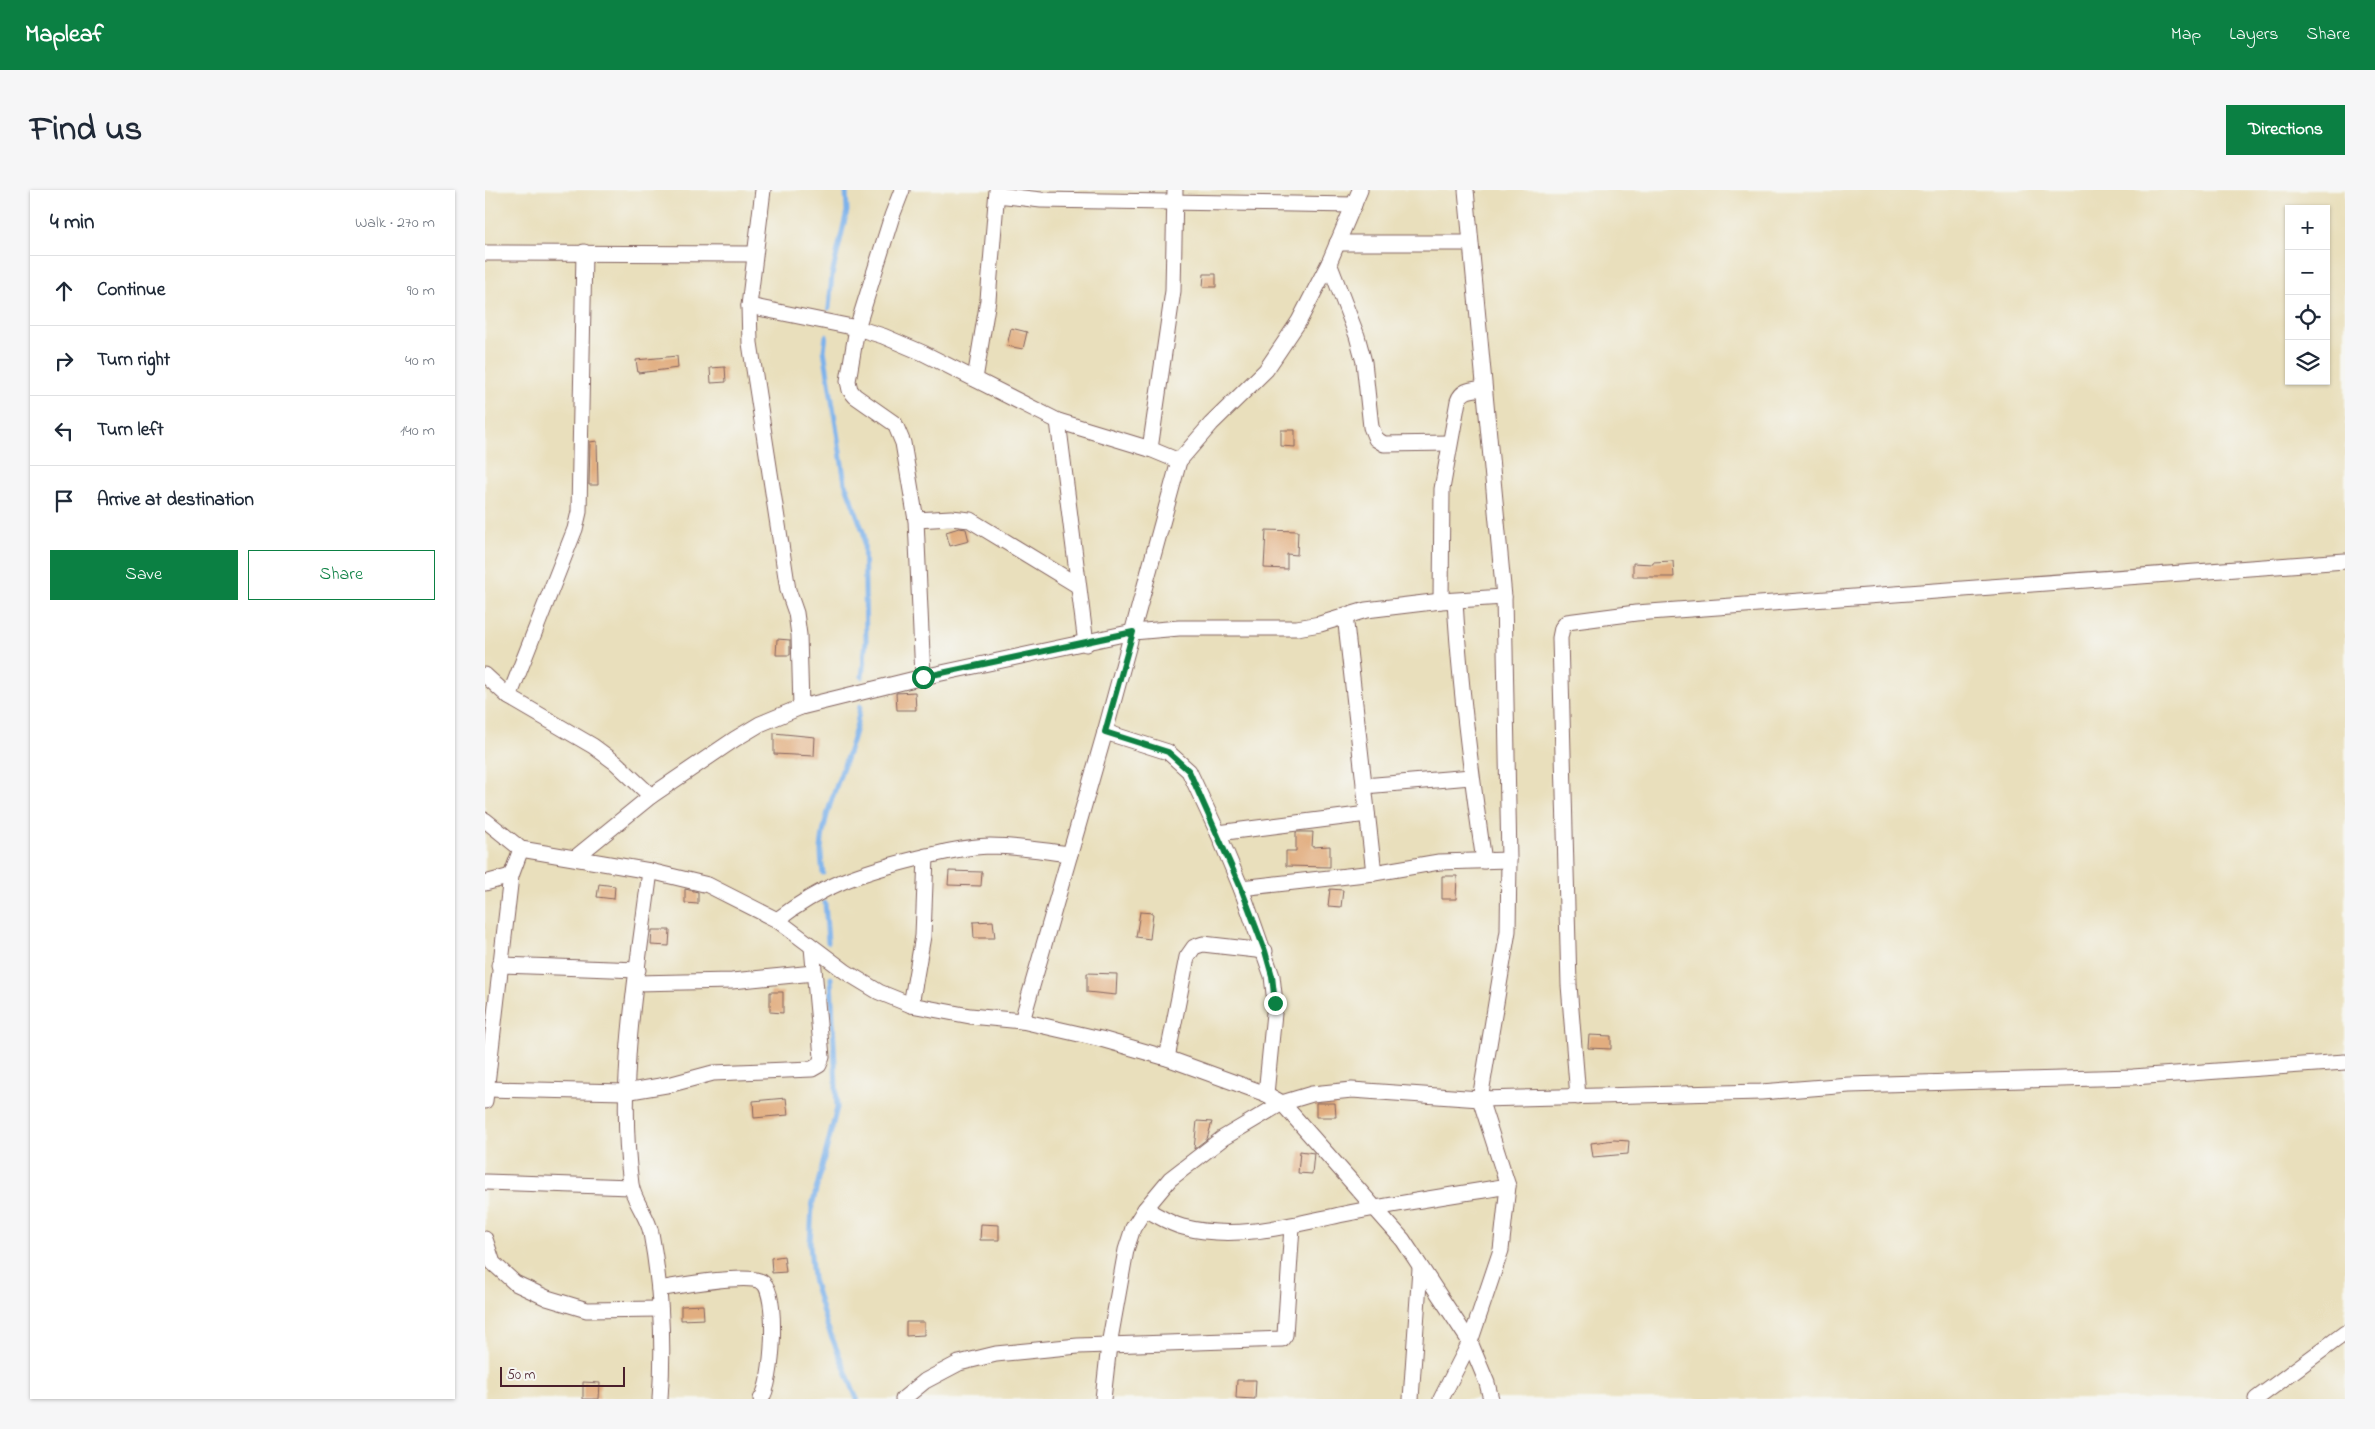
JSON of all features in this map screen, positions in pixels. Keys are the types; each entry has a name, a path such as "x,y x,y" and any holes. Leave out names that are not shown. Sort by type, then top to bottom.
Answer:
{"street":[{"path":"763,190 749,306 750,343 788,590 797,620 801,707"},
{"path":"903,190 892,216 857,328 849,380 850,390 855,396 895,424 900,432 915,520 923,677"},
{"path":"1022,1021 1105,732 1179,461 1211,424 1266,370 1299,320 1329,263 1361,190"},
{"path":"1441,1399 1470,1342 1501,1250 1508,1186 1480,1099 1508,931 1509,860 1504,597 1469,243 1466,190"},
{"path":"975,379 988,300 997,193 1041,200 1175,197 1354,205"},
{"path":"1151,449 1173,291 1175,197"},
{"path":"1337,243 1469,243"},
{"path":"509,697 575,529 579,512 584,252"},
{"path":"485,253 755,254"},
{"path":"1329,263 1357,336 1364,362 1371,427 1376,439 1384,444 1449,443"},
{"path":"749,306 857,328 923,353 1058,421 1151,449 1179,461"},
{"path":"1483,388 1465,391 1460,394 1449,443 1442,489 1448,601 1459,668 1471,777 1484,861"},
{"path":"1058,421 1085,644"},
{"path":"915,520 951,518 970,520 1077,585"},
{"path":"1578,1097 1569,984 1560,638 1562,628 1567,622 1636,613 2345,561"},
{"path":"576,857 651,796 760,724 801,707 923,677 1085,644 1133,632 1207,628 1297,628 1320,624 1366,610 1504,597"},
{"path":"1345,615 1374,873"},
{"path":"485,675 509,697 593,746 616,763 651,796"},
{"path":"1105,732 1168,752 1189,771 1217,832 1241,888 1265,951 1272,976 1275,1003 1266,1094"},
{"path":"1363,786 1471,777"},
{"path":"1217,832 1367,814"},
{"path":"485,820 521,849 651,871 708,885 777,920 846,972 879,992 911,1005 970,1016 1022,1021 1101,1039 1167,1058 1266,1094 1283,1103 1309,1130 1374,1209 1389,1222 1470,1342 1487,1383 1491,1399"},
{"path":"777,920 799,903 828,886 866,871 955,849 991,846 1070,854"},
{"path":"521,849 511,876 499,965 486,1095 625,1092 672,1084 713,1073 812,1069 819,1065 822,1057 812,947"},
{"path":"911,1005 923,936 926,856"},
{"path":"1241,888 1374,873 1439,862 1509,860"},
{"path":"651,871 637,976 625,1092 631,1187 651,1230 659,1289 663,1361 660,1399"},
{"path":"485,883 511,876"},
{"path":"1167,1058 1187,957 1194,947 1203,944 1265,951"},
{"path":"499,965 637,976 732,981 814,973"},
{"path":"1103,1399 1109,1345 1126,1250 1133,1228 1145,1209 1170,1179 1223,1138 1283,1103 1312,1094 1352,1090 1480,1099 1578,1097 2133,1077 2345,1062"},
{"path":"485,1182 631,1187"},
{"path":"1145,1209 1181,1227 1207,1231 1248,1231 1292,1226 1374,1209 1508,1186"},
{"path":"903,1399 925,1382 959,1363 995,1354 1109,1345 1282,1339 1285,1334 1292,1226"},
{"path":"485,1239 493,1263 515,1283 547,1298 587,1310 660,1310"},
{"path":"1411,1399 1420,1268"},
{"path":"659,1289 683,1284 747,1278 761,1281 768,1290 772,1324 772,1362 766,1393 761,1399"},
{"path":"2256,1399 2345,1333"}],"building":[{"path":"1204,274 1216,274 1216,287 1203,287"},
{"path":"1011,328 1027,332 1023,349 1007,346"},
{"path":"677,356 678,368 638,373 636,360"},
{"path":"725,367 726,382 711,383 710,368"},
{"path":"1281,430 1295,430 1295,447 1281,446"},
{"path":"597,441 598,485 589,485 590,442"},
{"path":"959,528 966,529 969,541 950,546 946,532"},
{"path":"1266,530 1298,531 1297,555 1287,554 1287,569 1264,568"},
{"path":"1673,561 1674,577 1633,577 1633,563 1653,564 1653,562"},
{"path":"777,639 790,640 790,655 776,655"},
{"path":"915,692 916,710 897,710 896,693"},
{"path":"774,733 815,737 814,756 774,754"},
{"path":"1296,832 1313,832 1312,847 1330,846 1330,867 1286,866 1286,851 1296,851"},
{"path":"949,871 982,872 981,886 948,885"},
{"path":"1442,876 1457,876 1456,899 1442,899"},
{"path":"599,884 615,886 614,899 597,897"},
{"path":"685,889 698,892 698,904 685,903"},
{"path":"1330,889 1343,890 1341,907 1328,906"},
{"path":"1140,912 1153,913 1150,939 1136,937"},
{"path":"993,921 995,938 974,938 973,922"},
{"path":"652,930 670,930 669,946 651,945"},
{"path":"1087,973 1117,974 1116,995 1087,992"},
{"path":"770,992 783,992 783,1013 770,1012"},
{"path":"1589,1035 1611,1036 1611,1049 1588,1048"},
{"path":"786,1098 788,1115 754,1118 753,1101"},
{"path":"1316,1103 1335,1103 1336,1117 1316,1117"},
{"path":"1197,1121 1212,1122 1207,1139 1194,1149"},
{"path":"1614,1140 1629,1141 1628,1154 1593,1157 1591,1143"},
{"path":"1300,1151 1314,1153 1312,1174 1298,1173"},
{"path":"981,1224 999,1225 999,1240 980,1240"},
{"path":"784,1256 786,1272 772,1273 771,1258"},
{"path":"703,1305 704,1319 681,1320 681,1306"},
{"path":"906,1322 924,1322 924,1335 906,1336"},
{"path":"1237,1380 1256,1380 1255,1399 1236,1398"},
{"path":"583,1382 600,1383 599,1399 583,1399"}],"waterway":[{"path":"829,308 832,275 847,211 846,190"},
{"path":"826,336 824,350 845,483 864,534 866,641 862,677"},
{"path":"823,873 821,859 823,831 833,795 852,742 860,706"},
{"path":"825,903 828,942"},
{"path":"831,978 837,1108 812,1206 810,1245 813,1279 826,1323 857,1399"}],"route":[{"path":"923,677 1085,644 1133,632 1105,732 1168,752 1189,771 1241,888 1265,951 1272,976 1275,1003"}]}
